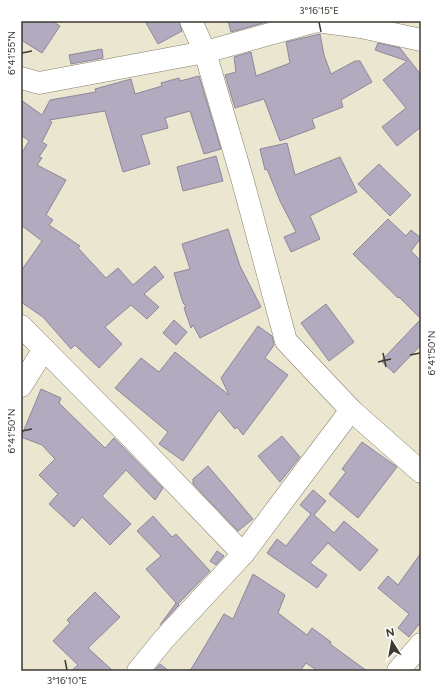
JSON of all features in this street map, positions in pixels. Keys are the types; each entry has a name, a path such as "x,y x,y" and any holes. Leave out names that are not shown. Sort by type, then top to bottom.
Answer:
{"street":[{"path":"191,21 205,52 242,178 286,341 351,410 421,472"},
{"path":"21,78 39,83 205,52 316,21 361,27 421,40"},
{"path":"21,326 134,440 243,554"},
{"path":"21,386 44,349"},
{"path":"138,671 164,639 243,554 351,410"},
{"path":"398,671 421,644"}],"building":[{"path":"21,21 52,21 60,26 42,53 21,40"},
{"path":"145,21 179,21 182,31 158,44"},
{"path":"228,21 270,21 231,32"},
{"path":"320,34 324,55 331,74 355,61 360,61 372,82 341,100 343,107 312,119 315,128 280,141 264,99 235,108 225,75 236,72 234,57 251,52 256,76 290,63 286,42"},
{"path":"378,43 400,48 421,75 421,127 397,146 382,127 406,108 383,80 407,61 375,50"},
{"path":"102,49 103,58 71,64 69,55"},
{"path":"199,76 221,149 204,154 190,111 165,118 168,128 141,135 150,164 123,172 105,111 49,120 52,122 42,142 47,145 39,157 42,158 37,165 66,180 46,215 53,220 49,225 80,246 78,248 106,278 118,268 133,285 155,266 164,277 144,294 159,307 147,319 131,305 105,327 122,344 99,368 75,345 71,349 43,317 21,302 21,271 42,241 21,225 21,154 29,141 21,135 21,100 42,115 50,100 96,92 95,89 131,79 135,94 162,86 161,83 179,78 180,81"},
{"path":"287,143 295,175 340,157 357,192 310,216 320,239 291,252 284,237 296,232 280,201 267,169 265,170 260,149"},
{"path":"216,156 223,181 183,191 177,167"},
{"path":"379,164 411,195 390,216 358,184"},
{"path":"388,219 406,236 411,230 421,238 411,251 421,261 421,319 353,254"},
{"path":"228,229 240,266 261,307 200,338 193,325 191,328 184,308 186,306 183,303 174,273 190,269 182,244"},
{"path":"326,304 354,342 329,361 301,323"},
{"path":"421,319 421,345 394,373 381,361"},
{"path":"174,320 187,332 176,345 163,333"},
{"path":"258,326 272,336 274,345 265,358 288,375 243,435 237,427 235,429 219,410 183,461 159,444 168,432 115,388 141,358 159,372 175,352 229,395 221,378"},
{"path":"41,389 61,398 59,403 105,448 114,438 163,488 155,500 126,470 102,496 131,524 110,545 82,517 74,527 49,504 58,494 39,475 55,459 42,445 21,437"},
{"path":"282,436 300,457 280,482 258,456"},
{"path":"362,442 397,467 358,518 329,494 346,472 342,469"},
{"path":"208,466 253,519 238,531 193,484 193,479"},
{"path":"313,490 326,501 314,515 334,533 344,521 378,550 360,571 328,543 310,563 327,575 317,588 267,553 277,539 286,546 311,514 300,505"},
{"path":"153,516 172,537 176,534 210,571 160,625 176,603 177,604 146,569 161,556 137,531"},
{"path":"217,551 224,556 216,565 210,561"},
{"path":"421,553 421,625 419,624 409,637 398,628 409,614 378,588 388,576 398,585"},
{"path":"253,574 285,595 278,613 307,635 312,628 331,642 330,644 367,671 318,671 306,663 300,671 190,671 224,614 233,619"},
{"path":"95,592 120,617 88,648 113,671 71,671 78,665 53,641 70,623 67,620"},
{"path":"160,664 169,671 154,671"}]}
